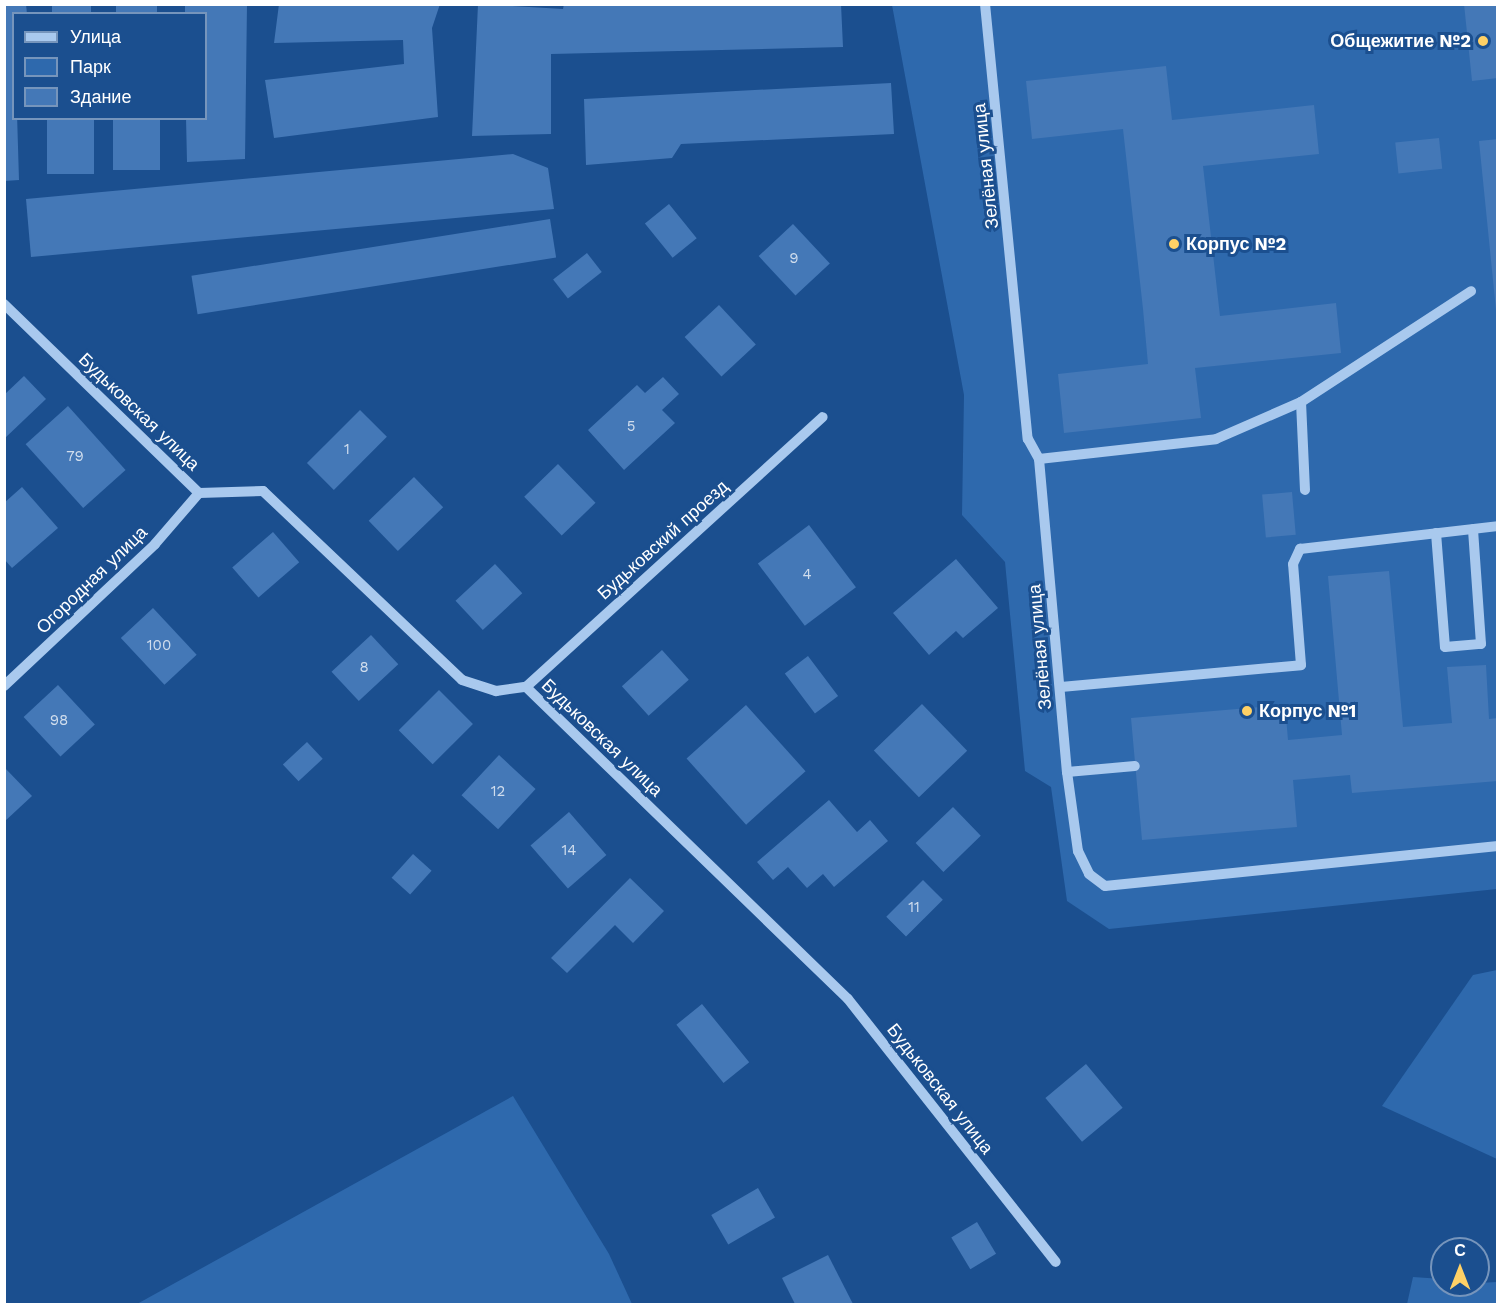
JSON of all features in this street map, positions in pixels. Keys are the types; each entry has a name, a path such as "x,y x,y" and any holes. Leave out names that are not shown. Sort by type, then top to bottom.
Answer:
{"street":[{"name":"Зелёная улица","path":"985,4 1028,439 1039,459 1067,772 1078,851 1089,874 1106,886 1497,846"},
{"path":"1039,459 1216,439 1302,402 1470,291"},
{"name":"Будьковская улица","path":"4,304 199,493 263,491 462,680 496,691 526,687 848,999 1056,1262"},
{"path":"1302,402 1305,490"},
{"name":"Будьковский проезд","path":"526,687 823,417"},
{"name":"Огородная улица","path":"4,686 155,544 199,493"},
{"path":"1061,687 1301,665 1293,564 1300,549 1497,526"},
{"path":"1436,533 1445,647 1481,644 1473,529"},
{"path":"1067,772 1135,766"}],"green space":[{"path":"892,5 1497,5 1497,889 1109,929 1067,901 1051,787 1025,771 1005,562 962,515 964,395"},
{"path":"1498,970 1497,1159 1382,1106 1473,975"},
{"path":"513,1096 609,1254 632,1304 137,1304"},
{"path":"1413,1277 1430,1278 1430,1297 1490,1297 1490,1282 1497,1282 1497,1304 1407,1304"}],"building":[{"path":"4,4 26,4 27,12 12,12 12,120 17,120 19,180 4,181"},
{"path":"52,4 91,4 91,12 52,12"},
{"path":"116,4 157,4 157,12 116,12"},
{"path":"185,4 247,4 245,159 187,162 186,120 207,120 207,12 185,12"},
{"path":"279,4 440,4 432,28 438,117 274,138 265,80 404,64 403,40 274,43"},
{"path":"478,4 563,9 564,4 841,4 843,47 551,54 551,134 472,136"},
{"name":"Общежитие №2","path":"1464,4 1498,4 1498,78 1472,81"},
{"name":"Корпус №2","path":"1166,66 1172,120 1314,105 1319,154 1203,166 1220,316 1336,303 1341,353 1195,368 1201,418 1064,433 1058,374 1148,364 1143,309 1123,129 1032,139 1026,81"},
{"path":"891,83 894,134 681,144 672,158 586,165 584,99"},
{"path":"47,120 94,120 94,174 47,174"},
{"path":"113,120 160,120 160,170 113,170"},
{"path":"1439,138 1442,169 1398,173 1395,143"},
{"path":"1498,139 1498,310 1496,310 1479,141"},
{"path":"513,154 548,168 554,209 31,257 26,199"},
{"path":"669,204 697,238 673,258 645,224"},
{"path":"550,219 556,258 198,314 191,276"},
{"path":"793,224 830,263 795,296 759,256"},
{"path":"587,253 602,272 568,298 553,279"},
{"path":"719,305 756,344 721,377 685,337"},
{"path":"24,376 46,399 4,439 4,395"},
{"path":"663,377 679,394 662,410 675,423 624,470 588,430 637,385 645,393"},
{"path":"68,406 126,470 83,508 26,444"},
{"path":"360,410 387,437 334,490 307,463"},
{"path":"558,464 596,503 562,535 524,497"},
{"path":"414,477 443,507 398,551 369,521"},
{"path":"22,487 58,528 12,568 4,559 4,503"},
{"path":"1292,492 1296,535 1266,537 1262,495"},
{"path":"809,525 856,587 805,626 758,564"},
{"path":"273,532 299,562 258,598 232,567"},
{"path":"956,559 998,608 963,638 956,631 929,655 893,613"},
{"path":"495,564 522,593 483,630 456,601"},
{"name":"Корпус №1","path":"1389,571 1403,727 1452,723 1447,667 1486,665 1489,719 1498,718 1498,781 1352,793 1350,775 1293,780 1297,827 1142,840 1131,718 1285,705 1288,740 1342,735 1328,576"},
{"path":"153,608 197,655 164,685 121,638"},
{"path":"371,635 398,664 359,701 332,672"},
{"path":"662,650 689,680 649,716 622,686"},
{"path":"808,656 838,696 815,713 785,673"},
{"path":"58,685 95,724 60,757 24,717"},
{"path":"439,690 473,724 433,764 399,730"},
{"path":"922,704 967,751 919,797 874,751"},
{"path":"746,705 806,771 746,825 687,759"},
{"path":"307,742 323,759 299,781 283,765"},
{"path":"499,755 536,789 498,829 461,795"},
{"path":"4,767 32,796 4,822"},
{"path":"829,800 857,832 870,820 888,841 834,887 823,874 807,888 788,867 773,880 757,862"},
{"path":"953,807 981,836 943,872 916,843"},
{"path":"569,812 606,855 568,888 531,845"},
{"path":"413,854 432,871 410,895 392,878"},
{"path":"630,878 664,911 633,943 615,925 567,973 551,958"},
{"path":"923,880 943,900 906,937 886,917"},
{"path":"702,1004 749,1062 724,1083 676,1025"},
{"path":"1086,1064 1123,1108 1082,1142 1045,1098"},
{"path":"758,1188 775,1217 728,1244 711,1215"},
{"path":"977,1222 996,1254 970,1269 951,1237"},
{"path":"828,1255 853,1304 795,1304 782,1278"}],"place":[{"name":"Общежитие №2","path":"1483,41"},
{"name":"Корпус №2","path":"1174,244"},
{"name":"Корпус №1","path":"1247,711"}]}
